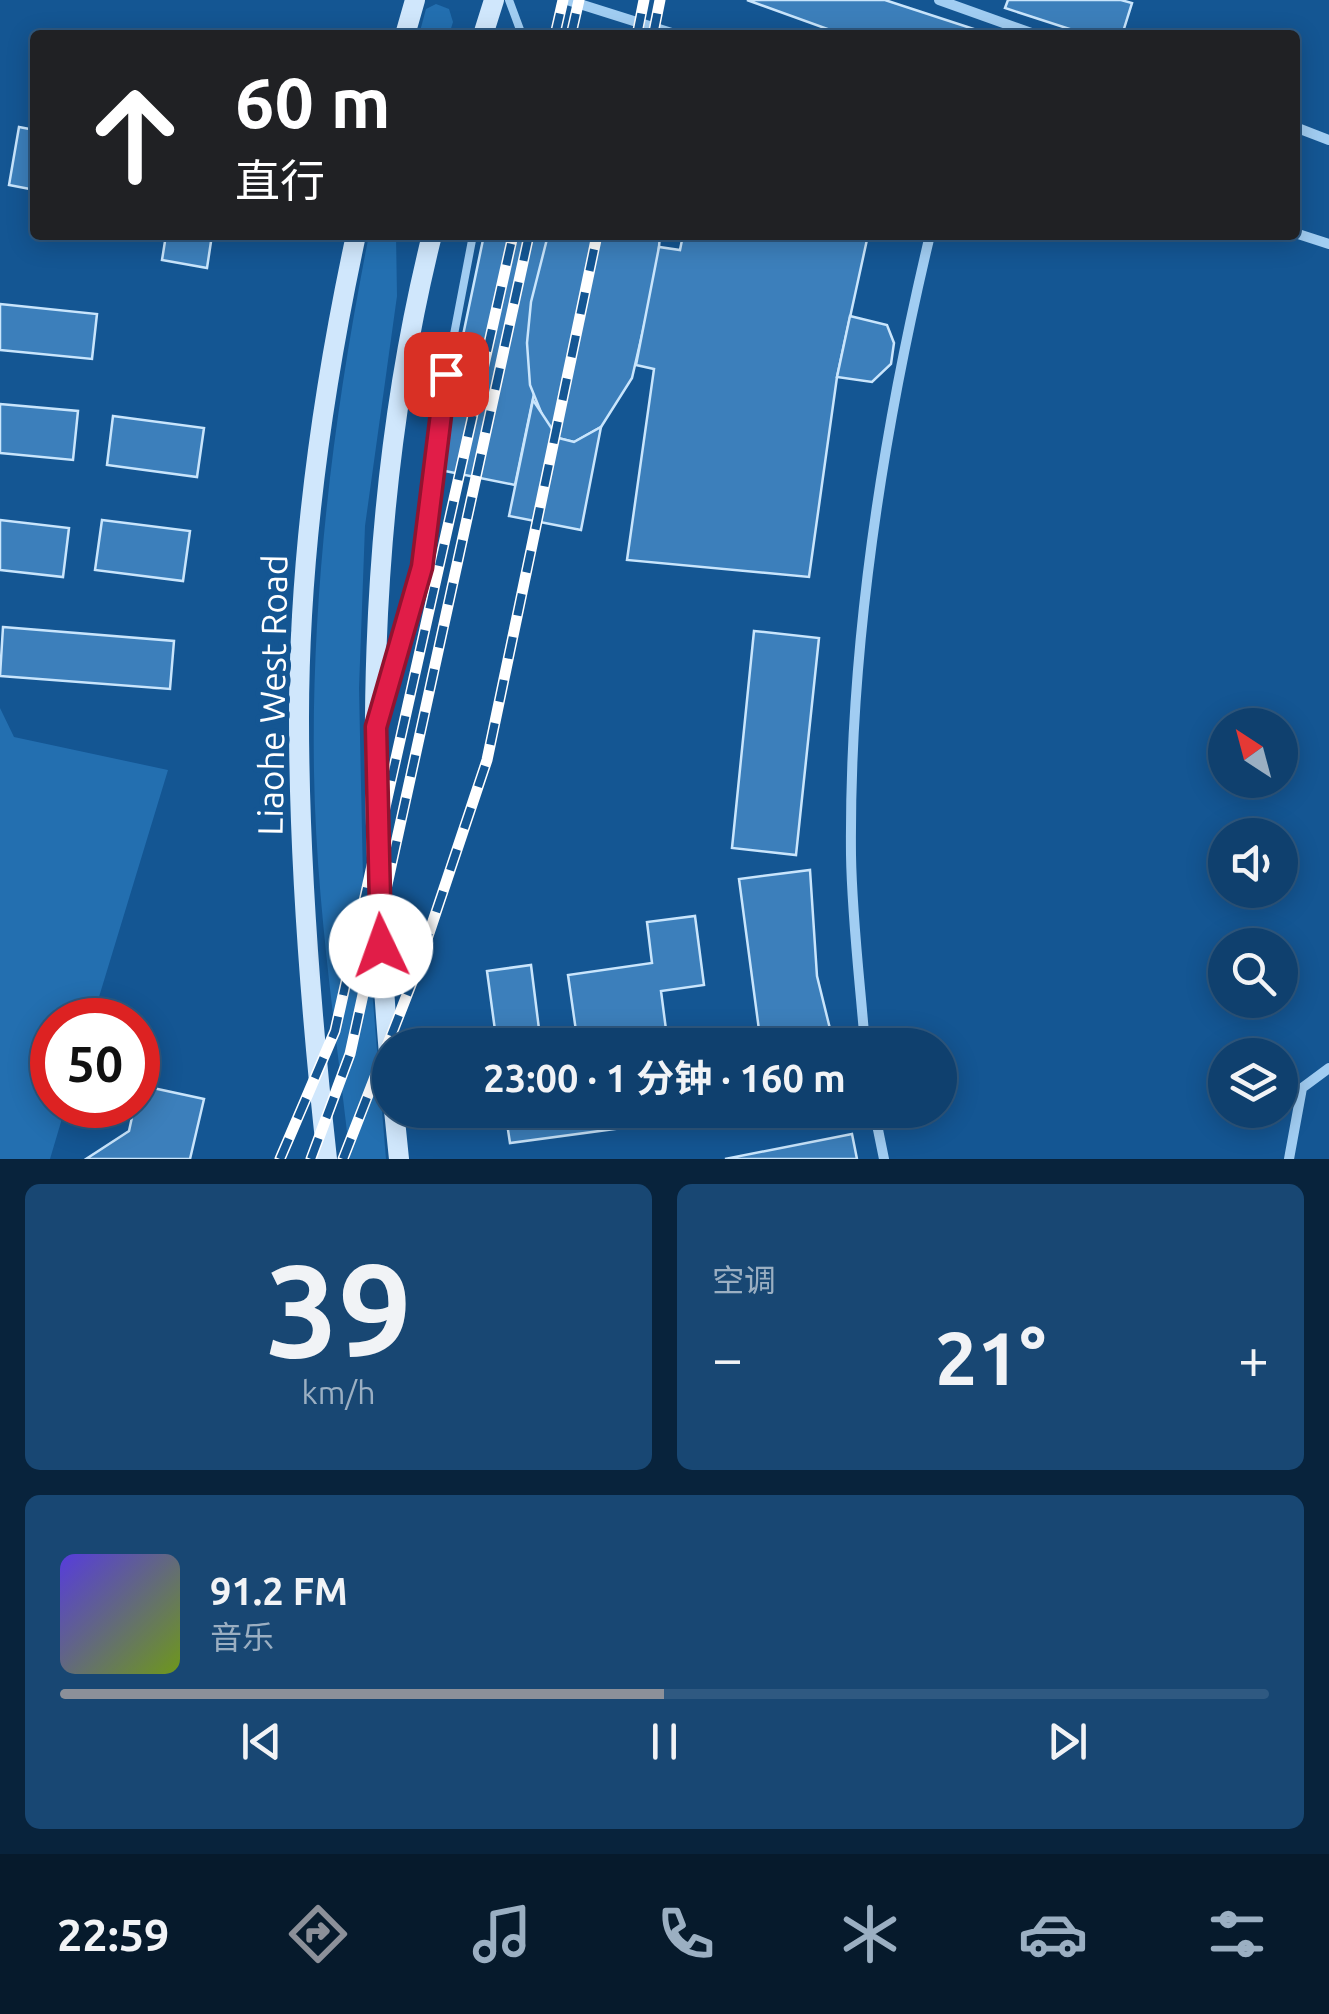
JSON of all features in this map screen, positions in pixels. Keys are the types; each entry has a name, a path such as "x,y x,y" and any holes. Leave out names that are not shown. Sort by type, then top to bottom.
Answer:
{"main road":[{"path":"406,30 415,0"},
{"path":"485,30 494,0"},
{"name":"Liaohe West Road","path":"327,1159 302,874 299,716 305,580 323,418 355,240"},
{"path":"388,1028 378,870 377,589 393,431 431,240"},
{"path":"396,1128 399,1159"}],"street":[{"path":"567,0 662,30"},
{"path":"939,0 1023,30"},
{"path":"1300,130 1329,140"},
{"path":"1300,235 1329,244"},
{"path":"864,1028 851,856 858,670 888,437 929,240"},
{"path":"1289,1159 1302,1088 1329,1068"},
{"path":"878,1128 884,1159"}],"lane":[{"path":"509,0 520,30"},
{"path":"376,727 422,567 434,439 472,240"}],"shaded area":[{"path":"436,4 449,9 453,22 451,30 420,30 426,9"},
{"path":"368,240 396,240 397,296 365,526 359,688 363,880 375,1028 372,1028 372,1128 383,1128 386,1159 350,1159 318,869 314,772 316,637 335,435"},
{"path":"0,708 14,737 168,770 99,998 30,998 30,1128 59,1128 50,1159 0,1159"}],"building":[{"path":"747,0 885,0 977,30 830,30"},
{"path":"1008,0 1132,3 1124,30 1073,30 1005,8"},
{"path":"19,127 30,129 30,189 9,185"},
{"path":"165,240 211,240 207,268 162,260"},
{"path":"483,240 566,240 515,485 435,469"},
{"path":"547,240 660,240 657,270 632,378 601,427 574,442 558,438 547,427 530,385 527,343 531,302"},
{"path":"682,240 867,240 837,377 809,577 627,560 654,369 636,365 659,247 680,250"},
{"path":"0,304 97,314 92,359 0,350"},
{"path":"850,316 887,325 894,343 891,364 872,382 837,377"},
{"path":"533,400 558,438 574,442 601,427 581,530 509,516"},
{"path":"0,404 78,411 73,460 0,453"},
{"path":"113,416 204,428 197,477 107,465"},
{"path":"0,520 69,528 63,577 0,570"},
{"path":"102,520 190,531 183,581 95,570"},
{"path":"3,627 174,641 170,689 0,676"},
{"path":"754,631 819,638 796,855 732,848"},
{"path":"810,870 817,976 830,1028 759,1028 739,879"},
{"path":"695,916 704,985 661,991 666,1028 576,1028 568,975 652,963 647,922"},
{"path":"531,965 539,1028 495,1028 487,971"},
{"path":"160,1090 204,1099 190,1159 86,1159 129,1131 160,1128"},
{"path":"508,1128 622,1128 510,1143"},
{"path":"852,1134 857,1159 725,1159"}],"railway":[{"path":"556,30 563,0"},
{"path":"572,30 579,0"},
{"path":"638,30 644,0"},
{"path":"654,30 660,0"},
{"path":"280,1159 335,1031 512,240"},
{"path":"311,1159 350,1054 528,240"},
{"path":"343,1159 416,972 487,760 596,240"}],"route":[{"path":"381,946 376,727 422,567 434,439 446,374"}]}
